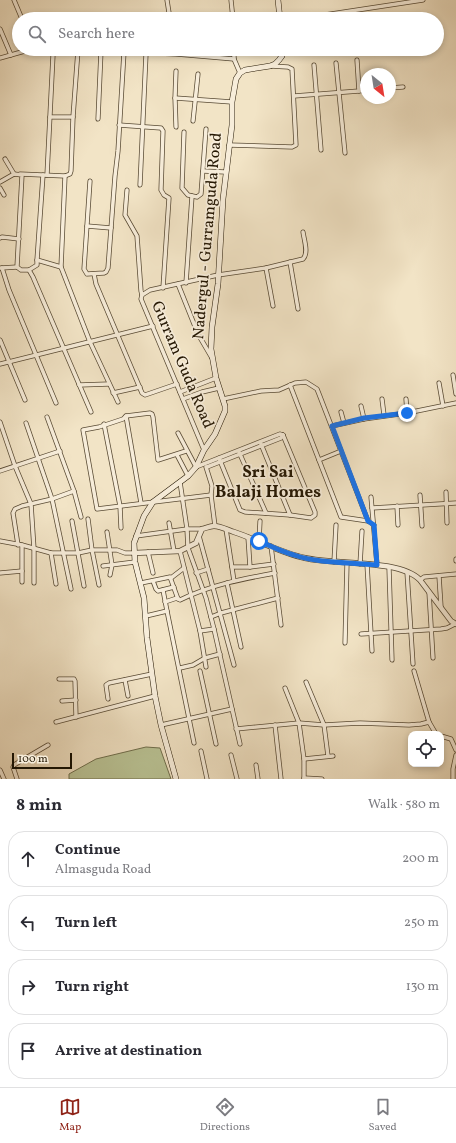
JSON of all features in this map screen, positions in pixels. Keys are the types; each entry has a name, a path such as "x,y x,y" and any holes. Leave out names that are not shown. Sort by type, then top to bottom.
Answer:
{"main road":[{"path":"278,0 279,12"},
{"path":"240,72 251,68 270,66 282,56"},
{"name":"Nadergul - Gurramguda Road","path":"176,779 161,725 152,674 141,583 134,553 134,543 144,516 153,502 188,476 196,467 223,418 225,406 216,378 211,349 212,327 217,295 225,172 229,145 232,102 236,79 240,72"}],"street":[{"path":"14,0 19,12"},
{"path":"167,0 169,12"},
{"path":"231,0 232,12"},
{"path":"344,12 423,0"},
{"path":"0,29 11,55 0,58"},
{"path":"53,56 50,117 37,265 29,270 21,270 18,267 1,268 56,403"},
{"path":"0,182 14,174 65,176 70,174 78,56"},
{"path":"98,119 101,56"},
{"path":"90,181 84,269 87,274 94,274 104,273 108,270 118,151 124,56"},
{"path":"140,185 146,56"},
{"path":"199,56 234,59 240,72"},
{"path":"294,96 359,91 356,60"},
{"path":"336,63 345,153"},
{"path":"314,65 321,150"},
{"path":"229,145 295,146 294,96 291,68 270,66"},
{"path":"176,71 176,127"},
{"path":"193,121 198,74"},
{"path":"396,88 403,87"},
{"path":"175,98 232,102"},
{"path":"50,117 73,117"},
{"path":"119,125 161,128 164,133 161,190 164,195 169,198 163,288"},
{"path":"184,132 181,185 185,193 192,196 197,196 201,194 206,129"},
{"path":"5,160 14,174"},
{"path":"203,171 225,172"},
{"path":"18,267 23,176 20,174"},
{"path":"65,176 61,268 90,342 118,402"},
{"path":"0,188 4,195"},
{"path":"128,190 125,215 137,236 142,295"},
{"path":"186,283 192,196"},
{"path":"87,226 111,228"},
{"name":"Gurram Guda Road","path":"204,450 141,299 142,295 150,290 218,275 266,268 303,259 306,252 303,232"},
{"path":"0,238 19,239"},
{"path":"37,260 61,268"},
{"path":"290,262 298,309"},
{"path":"266,268 273,306"},
{"path":"29,270 44,301 63,349 91,412"},
{"path":"94,274 96,284 142,393 145,395 177,384"},
{"path":"178,284 198,334 213,361"},
{"path":"0,364 153,326"},
{"path":"0,340 25,400"},
{"path":"453,375 456,394"},
{"path":"180,392 216,378"},
{"path":"223,399 261,391 279,390 295,382 306,382 316,389 332,426 368,521"},
{"path":"439,383 443,406"},
{"path":"79,385 109,384"},
{"path":"290,385 341,517 368,521 374,525"},
{"path":"113,393 140,388"},
{"path":"183,399 219,388"},
{"path":"382,399 384,415"},
{"path":"406,399 407,413"},
{"path":"332,426 364,418 407,413 456,403"},
{"path":"362,406 364,418"},
{"path":"342,412 344,423"},
{"path":"186,451 158,460 152,414 126,416 122,419 92,429 83,430 97,509 211,495"},
{"path":"126,416 141,503"},
{"path":"47,417 74,491 81,517"},
{"path":"0,422 15,466 31,504 34,549 34,583"},
{"path":"26,423 52,499 71,589"},
{"path":"104,424 120,506 121,528"},
{"path":"178,433 186,451 196,467 206,465 261,444 280,434 283,435 315,515 308,518 290,515 245,512 240,510 220,460"},
{"path":"261,444 290,515"},
{"path":"0,471 60,451"},
{"path":"319,460 341,451"},
{"path":"240,452 266,513"},
{"path":"177,454 188,476"},
{"path":"206,465 212,486 211,495 215,526"},
{"path":"180,482 188,529 188,548 211,617 240,744"},
{"path":"22,582 20,545 13,513 15,509 52,499 74,491"},
{"path":"446,492 447,523"},
{"path":"420,495 422,526"},
{"path":"370,497 377,565"},
{"path":"372,508 456,503"},
{"path":"397,506 398,525"},
{"path":"88,519 92,550 99,584"},
{"path":"72,521 84,586"},
{"path":"259,541 260,521"},
{"path":"169,523 174,551"},
{"path":"334,562 336,525"},
{"path":"136,536 188,529 202,529 215,526 259,541 293,555 334,562 397,568 420,580 451,621 455,624 447,628 362,634"},
{"path":"0,541 51,553 64,554 78,554 92,550 117,550 125,553 180,551 196,543 202,529"},
{"path":"226,529 234,580"},
{"path":"360,564 362,531"},
{"path":"107,532 112,565 110,575"},
{"path":"199,536 234,665"},
{"path":"248,537 250,567"},
{"path":"271,546 281,625"},
{"path":"180,551 200,631 206,667"},
{"path":"148,552 153,573"},
{"path":"51,553 56,584"},
{"path":"103,566 136,562"},
{"path":"345,643 347,563"},
{"path":"232,567 250,567 274,564"},
{"path":"367,564 372,651"},
{"path":"141,583 168,577 171,578 184,568"},
{"path":"389,568 392,660"},
{"path":"196,573 208,569"},
{"path":"0,573 22,571"},
{"path":"407,572 412,630 413,664"},
{"path":"165,602 178,599 180,600 203,590 234,580 275,573"},
{"path":"420,580 424,577 456,574"},
{"path":"439,576 440,607"},
{"path":"171,578 178,599"},
{"path":"153,581 158,591 174,586"},
{"path":"227,583 241,647"},
{"path":"163,590 194,743"},
{"path":"429,591 433,658"},
{"path":"211,617 220,613 233,611 278,598"},
{"path":"146,616 167,611"},
{"path":"200,631 214,629"},
{"path":"180,668 193,665 204,658 220,654"},
{"path":"200,671 216,744"},
{"path":"414,671 429,722 434,731"},
{"path":"108,699 106,685 112,682 152,674"},
{"path":"59,680 74,679 75,681 76,717"},
{"path":"125,680 128,696"},
{"path":"306,682 324,725 328,756"},
{"path":"285,688 299,723 304,759 304,779 322,779"},
{"path":"56,722 156,696"},
{"path":"62,701 76,700"},
{"path":"161,725 232,709"},
{"path":"236,729 299,723 324,725 360,723 409,725 429,722"},
{"path":"275,725 281,779"},
{"path":"444,737 451,739 456,738"},
{"path":"451,739 456,750"},
{"path":"17,779 13,767 14,765 48,745"},
{"path":"201,751 207,779"},
{"path":"232,755 237,779"},
{"path":"453,779 456,755"},
{"path":"304,759 333,756"},
{"path":"256,765 258,779"},
{"path":"0,770 4,779"}],"green space":[{"path":"146,747 160,748 171,779 69,779 69,774 96,759"}],"district":[{"name":"Sri Sai Balaji Homes","path":"268,482"}],"route":[{"path":"259,541 293,555 306,558 334,562 377,565 374,525 368,521 332,426 364,418 407,413"}]}
